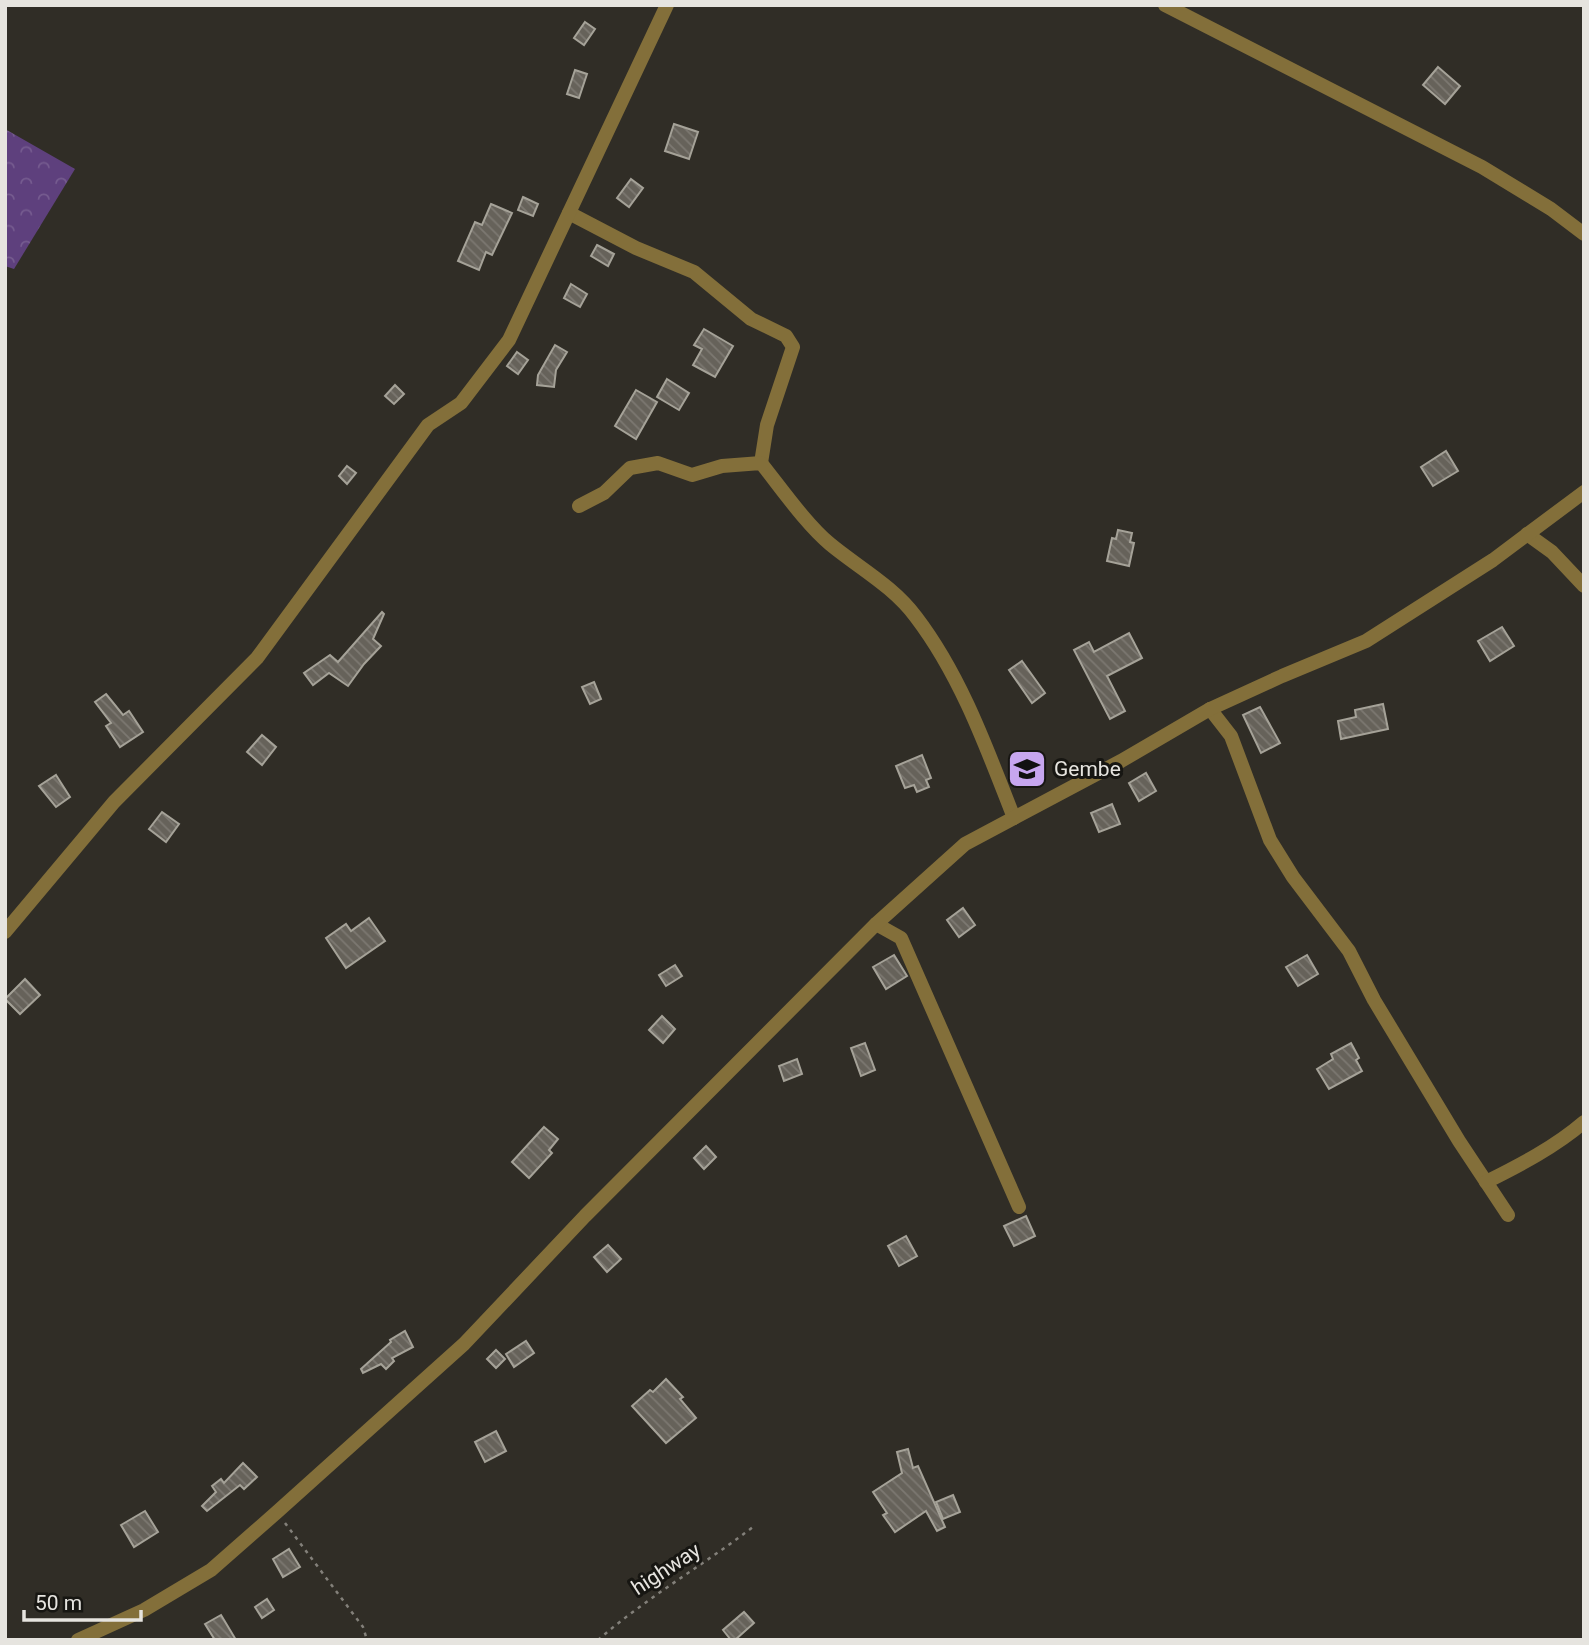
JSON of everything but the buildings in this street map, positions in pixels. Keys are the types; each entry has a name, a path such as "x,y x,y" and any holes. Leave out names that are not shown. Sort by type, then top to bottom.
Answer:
{"street":[{"path":"5,932 114,802 257,658 428,425 461,403 509,340 667,5"},
{"path":"1165,5 1482,167 1551,209 1584,234"},
{"path":"569,213 636,248 695,272 751,319 786,336 793,347 766,425 761,463 829,543 877,577 915,615 943,657 961,691 1014,818"},
{"path":"579,506 604,493 630,468 658,463 692,475 722,466 761,463"},
{"path":"79,1640 144,1609 211,1570 464,1344 585,1216 876,924 965,844 1121,761 1210,709 1366,641 1493,560 1584,492"},
{"path":"1527,534 1552,552 1584,586"},
{"path":"1210,709 1231,736 1270,840 1293,877 1349,951 1374,1000 1508,1215"},
{"path":"876,924 901,938 1018,1207"},
{"path":"1486,1182 1526,1161 1584,1122"}],"path":[{"path":"277,1512 363,1627 367,1640"},
{"name":"highway","path":"598,1640 631,1611 708,1561 752,1527"}],"green space":[{"path":"5,129 75,169 14,269 5,266"}],"place":[{"name":"Gembe","path":"1027,769"}]}
